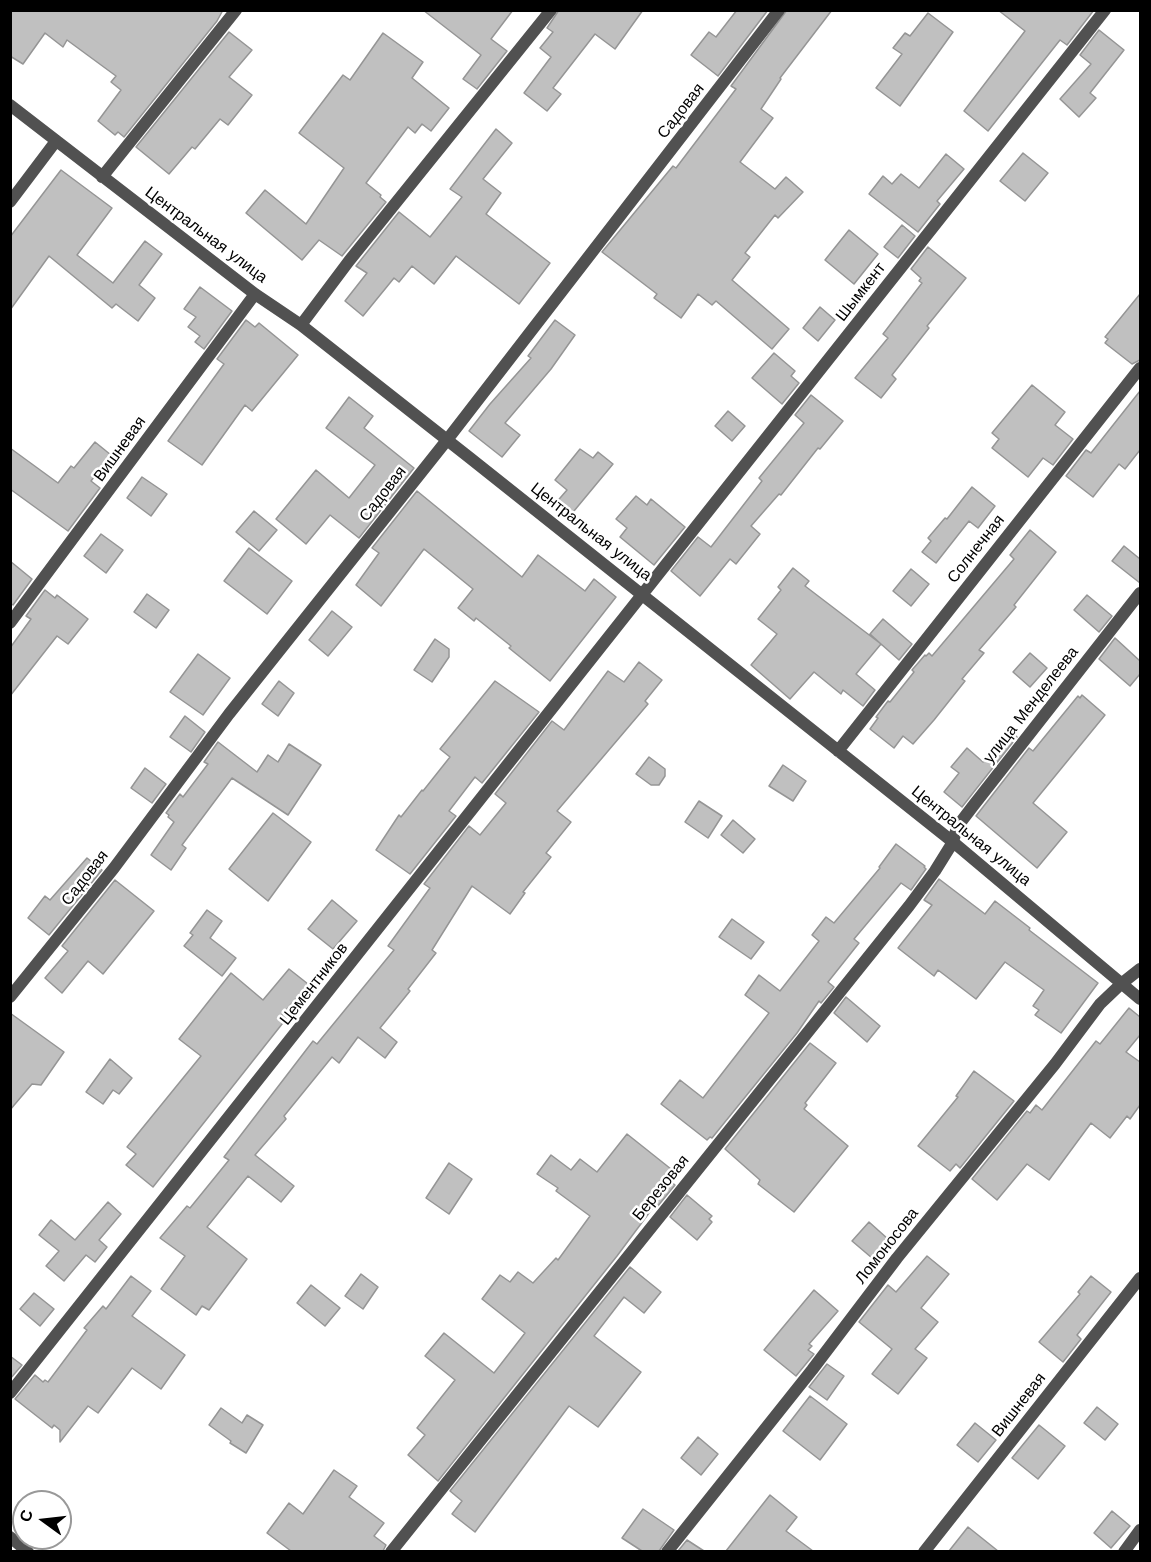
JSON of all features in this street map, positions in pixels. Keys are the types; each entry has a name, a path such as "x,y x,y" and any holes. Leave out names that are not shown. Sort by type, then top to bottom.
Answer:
{"street":[{"path":"102,177 236,10"},
{"path":"301,325 551,10"},
{"name":"Садовая","path":"10,997 114,868 230,714 447,440 779,10"},
{"name":"Шымкент","path":"643,595 1105,10"},
{"name":"Центральная улица","path":"10,105 255,294 301,325 643,595 953,842 1140,999"},
{"path":"10,202 56,141"},
{"name":"Вишневая","path":"10,623 255,294"},
{"name":"Солнечная","path":"838,751 1140,368"},
{"name":"улица Менделеева","path":"953,842 957,827 1140,593"},
{"name":"Цементников","path":"10,1394 643,595"},
{"name":"Березовая","path":"391,1551 909,906 953,842"},
{"name":"Ломоносова","path":"668,1551 812,1370 897,1258 1055,1064 1100,1004 1140,969"},
{"name":"Вишневая","path":"924,1551 1140,1278"},
{"path":"1124,1551 1140,1530"},
{"path":"10,1537 28,1551"}],"building":[{"path":"10,10 223,10 217,21 124,137 118,132 115,135 98,121 121,90 111,82 116,76 67,40 63,47 45,33 23,64 10,56"},
{"path":"423,10 513,10 491,39 507,51 477,89 463,79 481,55"},
{"path":"559,10 643,10 615,49 595,34 553,88 561,94 547,111 524,93 551,57 540,48 553,32 547,28"},
{"path":"737,10 768,10 718,76 691,55 709,32 716,37"},
{"path":"787,10 832,10 780,78 761,109 773,118 740,162 775,189 786,177 803,192 778,218 775,215 745,253 750,257 732,280 789,329 772,349 716,301 712,305 698,294 681,318 654,298 657,294 602,252 673,166 676,168 736,89 731,86"},
{"path":"998,10 1094,10 1067,45 1060,40 988,131 964,111 1025,31"},
{"path":"928,13 953,32 900,106 876,88 902,54 893,48 905,33 910,36"},
{"path":"1099,30 1124,50 1090,93 1096,98 1079,117 1060,99 1091,64 1080,55"},
{"path":"229,32 252,50 229,77 252,95 228,125 220,119 195,149 192,147 169,174 136,147"},
{"path":"383,33 423,62 412,78 449,108 431,131 422,124 415,133 408,127 366,183 386,202 342,256 319,240 302,260 246,213 265,190 306,224 344,168 299,133 343,75 350,80"},
{"path":"496,129 512,143 483,179 501,193 486,214 550,263 519,304 456,256 434,284 412,266 399,282 394,278 363,316 345,301 367,273 356,266 399,212 430,237 462,197 450,189"},
{"path":"1023,153 1048,173 1025,201 1000,181"},
{"path":"946,154 964,169 937,201 940,204 918,232 869,194 883,176 892,184 901,174 919,188"},
{"path":"61,170 112,208 77,255 113,283 145,241 162,254 139,285 155,298 138,321 116,304 112,308 49,256 10,310 10,237"},
{"path":"902,225 915,236 898,258 884,247"},
{"path":"849,230 878,254 854,284 825,260"},
{"path":"928,247 966,278 927,326 929,328 892,375 896,379 881,398 855,378 888,338 883,334 922,283 919,281 921,278 911,269"},
{"path":"200,287 232,311 204,349 195,342 200,336 188,327 196,317 184,309"},
{"path":"1140,294 1140,360 1132,364 1105,343 1108,339 1105,337"},
{"path":"820,307 835,320 818,341 803,328"},
{"path":"246,320 255,327 259,323 298,355 252,411 245,405 202,465 168,441 224,364 217,359"},
{"path":"555,320 575,335 551,369 505,423 520,435 502,457 469,431 531,358 528,356"},
{"path":"774,353 795,371 791,376 799,383 782,404 752,378"},
{"path":"1032,385 1065,412 1055,425 1073,439 1053,465 1043,458 1028,477 992,448 999,439 992,433"},
{"path":"1140,391 1140,450 1125,469 1119,464 1093,497 1066,476 1086,450 1091,453"},
{"path":"811,395 843,421 820,449 818,448 781,495 779,494 751,526 760,534 736,564 730,559 700,596 671,571 698,537 711,547 762,481 759,478 804,423 795,415"},
{"path":"349,397 373,416 364,428 414,468 359,538 330,515 306,544 276,519 316,470 349,498 375,465 326,428"},
{"path":"728,411 745,426 732,441 715,426"},
{"path":"95,442 111,455 91,481 100,488 68,531 10,489 10,448 58,483 71,466 74,468"},
{"path":"580,449 593,458 598,452 613,464 569,517 554,505 567,490 555,480"},
{"path":"142,477 167,494 151,516 127,498"},
{"path":"972,487 995,506 978,528 969,521 936,563 922,552 931,541 928,538 945,518 947,519"},
{"path":"417,491 522,577 538,555 585,591 594,579 616,597 550,681 476,618 474,621 458,608 473,589 424,549 381,606 356,585 379,553 372,548"},
{"path":"636,496 647,505 651,499 685,527 654,565 620,537 627,528 616,519"},
{"path":"254,511 277,530 259,551 236,532"},
{"path":"1030,530 1056,552 1014,605 1016,607 979,650 984,653 962,679 965,681 934,720 913,744 903,736 894,748 870,729 878,718 876,717 914,672 912,670 925,655 929,653 932,656 1014,559 1010,555"},
{"path":"101,534 123,550 106,573 84,556"},
{"path":"1124,546 1140,559 1140,583 1112,561"},
{"path":"249,548 292,581 267,614 224,581"},
{"path":"10,561 32,579 13,605 10,603"},
{"path":"793,568 809,581 805,586 881,644 856,674 875,690 863,706 843,690 841,694 814,672 790,699 751,665 777,634 758,619 781,590 778,587"},
{"path":"911,569 929,584 911,606 893,591"},
{"path":"45,590 55,598 57,595 88,619 68,644 57,636 10,696 10,648 31,619 26,616"},
{"path":"147,594 169,610 156,628 134,612"},
{"path":"1087,595 1112,616 1099,632 1074,610"},
{"path":"332,611 352,627 328,656 309,640"},
{"path":"883,619 912,644 899,660 870,634"},
{"path":"1115,638 1140,661 1140,674 1130,686 1099,659"},
{"path":"435,639 449,649 449,657 432,682 414,670"},
{"path":"1030,653 1047,668 1030,687 1013,672"},
{"path":"198,654 230,678 203,715 170,692"},
{"path":"639,662 662,680 645,701 648,704 557,811 571,822 546,853 551,857 523,892 525,893 510,914 472,886 432,950 436,953 408,989 410,991 380,1028 397,1042 385,1058 358,1037 339,1063 332,1057 284,1116 286,1119 255,1155 294,1186 281,1202 248,1176 207,1227 247,1259 209,1310 202,1306 196,1315 161,1289 185,1256 160,1238 187,1206 190,1208 229,1160 224,1157 313,1041 317,1044 394,950 388,946 430,888 424,884 469,826 480,835 506,803 495,794 552,721 564,730 608,671 624,682"},
{"path":"279,681 294,693 278,716 262,704"},
{"path":"495,681 539,712 482,783 475,777 449,811 456,816 410,874 376,850 399,815 401,817 450,757 440,749"},
{"path":"1082,695 1105,715 1033,803 1067,832 1037,868 976,816 1029,748 1033,751 1078,696 1080,698"},
{"path":"185,716 205,732 191,752 170,737"},
{"path":"1011,731 1017,737 962,807 944,792 959,773 951,767 967,748 983,762"},
{"path":"218,742 257,772 268,755 278,762 289,744 321,765 288,815 232,778 182,845 186,848 171,870 151,855 174,822 166,813 180,794 183,797 208,764 204,762"},
{"path":"649,757 665,769 665,776 659,785 651,785 636,774"},
{"path":"783,765 806,781 793,801 769,786"},
{"path":"145,768 166,784 152,803 131,788"},
{"path":"699,801 722,816 708,838 685,822"},
{"path":"273,813 311,842 268,901 229,869"},
{"path":"733,820 755,839 743,853 721,835"},
{"path":"896,844 926,869 911,890 901,883 854,939 859,943 828,982 834,987 821,1003 819,1001 797,1033 712,1138 707,1140 661,1104 680,1080 703,1098 769,1013 745,995 759,975 780,991 819,941 812,935 826,917 834,923 880,868"},
{"path":"87,858 102,870 49,935 28,918 45,896 50,900"},
{"path":"939,879 985,914 995,901 1098,983 1061,1033 1035,1015 1039,1010 1033,1006 1044,990 1005,962 976,999 938,970 934,976 898,948 932,905 924,900"},
{"path":"115,880 154,911 103,974 88,961 62,993 45,978 68,951 62,946"},
{"path":"332,900 357,921 333,949 308,929"},
{"path":"207,910 222,921 210,938 236,958 222,976 184,946 193,935 190,933"},
{"path":"732,919 764,942 751,959 719,937"},
{"path":"289,969 308,984 282,1015 286,1019 153,1187 126,1165 136,1154 127,1147 201,1056 179,1039 231,973 263,1000"},
{"path":"846,997 880,1026 867,1042 834,1013"},
{"path":"1129,1008 1140,1017 1140,1035 1126,1052 1140,1062 1140,1105 1130,1119 1127,1116 1110,1138 1091,1123 1049,1180 1027,1164 997,1200 972,1179 1027,1111 1030,1113 1036,1105 1042,1110 1096,1041 1100,1044"},
{"path":"10,1013 64,1052 41,1085 32,1084 10,1110"},
{"path":"810,1043 836,1063 805,1103 807,1105 804,1109 848,1146 794,1212 758,1184 760,1180 725,1149"},
{"path":"110,1059 132,1078 119,1094 113,1090 103,1104 86,1092"},
{"path":"974,1071 1014,1101 960,1168 956,1164 950,1171 918,1146 958,1097 956,1096"},
{"path":"627,1134 676,1173 670,1181 675,1185 657,1207 655,1205 438,1481 408,1455 425,1435 417,1428 455,1380 425,1356 444,1333 494,1373 525,1333 482,1299 500,1275 510,1282 518,1272 533,1283 556,1258 558,1260 590,1216 556,1191 558,1188 537,1174 551,1155 571,1170 580,1159 597,1172"},
{"path":"449,1163 472,1179 449,1214 426,1198"},
{"path":"687,1195 712,1216 709,1219 712,1222 697,1240 670,1217"},
{"path":"108,1202 121,1214 99,1240 107,1247 95,1262 86,1255 64,1281 46,1266 59,1251 39,1235 51,1220 75,1240"},
{"path":"869,1222 888,1239 872,1258 852,1241"},
{"path":"927,1256 949,1274 921,1308 938,1322 915,1349 927,1358 898,1394 872,1374 892,1349 859,1322 888,1285 896,1292"},
{"path":"630,1267 661,1292 644,1313 624,1297 594,1336 641,1372 598,1427 569,1406 475,1532 452,1514 462,1501 450,1491"},
{"path":"361,1274 378,1287 363,1309 345,1296"},
{"path":"131,1276 151,1291 132,1316 185,1355 161,1389 132,1368 98,1413 88,1406 60,1442 60,1430 54,1425 52,1428 15,1399 35,1375 43,1382 45,1380 48,1382 87,1330 84,1328 103,1306 106,1309"},
{"path":"1091,1276 1111,1292 1077,1335 1081,1339 1063,1362 1039,1342 1080,1294 1078,1292"},
{"path":"311,1285 340,1308 325,1326 297,1303"},
{"path":"814,1290 838,1311 809,1344 812,1346 808,1350 814,1354 796,1376 764,1350"},
{"path":"34,1293 54,1309 40,1326 20,1309"},
{"path":"10,1356 22,1365 10,1379"},
{"path":"827,1364 844,1376 827,1400 809,1387"},
{"path":"810,1396 847,1424 820,1460 783,1431"},
{"path":"1097,1407 1118,1424 1105,1440 1084,1423"},
{"path":"221,1408 242,1423 247,1415 263,1425 246,1453 209,1425"},
{"path":"975,1423 996,1440 978,1462 957,1445"},
{"path":"1039,1425 1065,1446 1038,1479 1012,1458"},
{"path":"698,1437 718,1454 701,1475 681,1458"},
{"path":"334,1470 357,1486 349,1497 384,1523 374,1536 386,1545 383,1551 291,1551 267,1533 289,1503 303,1514"},
{"path":"770,1495 797,1517 786,1531 813,1551 726,1551"},
{"path":"643,1509 674,1530 659,1551 642,1551 622,1538"},
{"path":"1112,1511 1130,1526 1111,1548 1094,1533"},
{"path":"968,1527 998,1551 949,1551"},
{"path":"687,1540 704,1551 678,1551"}]}
